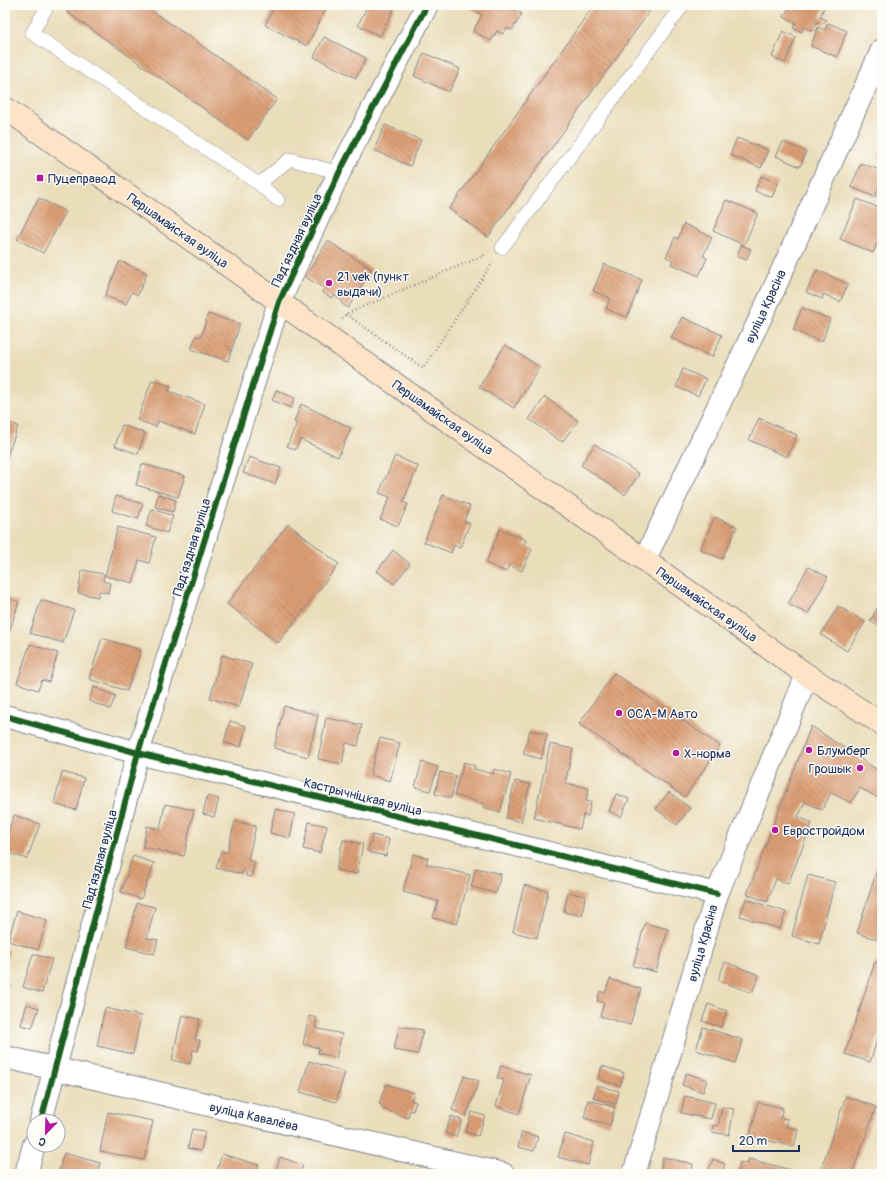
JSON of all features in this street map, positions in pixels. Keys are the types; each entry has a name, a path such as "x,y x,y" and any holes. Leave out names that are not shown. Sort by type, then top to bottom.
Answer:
{"main road":[{"name":"Першамайская вуліца","path":"5,108 807,675 882,724"}],"street":[{"name":"Падʼяздная вуліца","path":"43,1113 56,1070 138,753 279,302 339,173 427,5"},
{"name":"вуліца Красіна","path":"645,559 763,311 882,50"},
{"name":"вуліца Красіна","path":"634,1174 717,894 807,675"},
{"name":"Кастрычніцкая вуліца","path":"5,716 138,753 717,894"},
{"name":"вуліца Кавалёва","path":"5,1058 504,1174"},
{"path":"26,1174 32,1153"}],"lane":[{"path":"48,5 32,33 259,184 278,200"},
{"path":"502,248 683,5"},
{"path":"259,184 290,159 339,173"}],"path":[{"path":"502,248 424,368 346,314 481,257 502,248"}],"building":[{"path":"71,5 144,5 277,99 248,140 67,12"},
{"path":"275,5 328,5 307,46 265,25"},
{"path":"368,5 396,5 380,36 358,25"},
{"path":"464,5 518,5 515,10 522,14 512,30 507,28 503,34 497,31 491,41 473,31 482,15"},
{"path":"594,5 654,5 488,237 449,209"},
{"path":"790,5 798,8 799,5 825,5 820,17 827,20 822,24 817,22 813,31 804,27 802,32 793,28 796,23 784,17"},
{"path":"828,23 847,31 837,57 811,46 818,27 825,30"},
{"path":"783,31 796,37 785,63 772,57"},
{"path":"324,37 366,58 356,78 314,57"},
{"path":"424,53 460,69 449,92 414,76"},
{"path":"385,125 421,140 410,166 374,150"},
{"path":"737,138 768,150 761,168 730,155"},
{"path":"783,142 806,152 800,167 776,156"},
{"path":"882,148 882,160 878,158"},
{"path":"861,163 882,171 882,180 875,197 851,187"},
{"path":"761,176 778,183 772,197 755,191"},
{"path":"39,198 66,212 43,253 17,239"},
{"path":"857,199 882,209 882,232 873,253 840,239"},
{"path":"726,200 758,213 744,245 713,231"},
{"path":"684,224 712,237 703,256 707,258 699,276 671,264 673,260 666,257 675,237 678,239"},
{"path":"328,241 372,269 348,308 334,295 332,298 322,292 324,288 305,277"},
{"path":"741,245 751,249 746,260 737,256"},
{"path":"120,261 147,273 138,295 132,292 126,304 105,296"},
{"path":"604,264 642,280 627,317 606,309 610,298 593,291"},
{"path":"817,270 848,284 840,302 824,294 822,299 806,292"},
{"path":"802,308 830,319 822,342 793,330"},
{"path":"208,314 240,324 228,361 191,349 196,336 201,337"},
{"path":"682,317 722,335 712,357 671,338"},
{"path":"505,345 540,367 514,408 479,387"},
{"path":"683,369 706,379 698,396 676,387"},
{"path":"152,380 171,386 169,391 205,404 195,434 158,421 156,427 137,420"},
{"path":"276,390 295,398 291,408 272,400"},
{"path":"545,397 578,421 562,442 529,419"},
{"path":"301,404 351,428 338,457 300,439 295,450 287,446 297,423 294,422"},
{"path":"759,418 797,435 787,457 749,440"},
{"path":"5,421 18,426 7,457 5,456"},
{"path":"122,425 145,433 138,454 115,446"},
{"path":"595,444 639,474 625,495 581,465"},
{"path":"395,456 418,466 403,502 408,504 398,526 380,519 390,497 379,493"},
{"path":"249,457 281,468 275,484 243,473"},
{"path":"142,464 185,476 178,497 136,485"},
{"path":"158,494 176,500 173,512 155,507"},
{"path":"443,495 470,506 464,521 470,523 460,548 454,545 451,553 424,542"},
{"path":"116,496 143,504 138,519 112,511"},
{"path":"152,509 173,516 167,533 146,526"},
{"path":"715,517 737,527 722,559 700,549"},
{"path":"288,524 339,564 278,643 227,604"},
{"path":"118,527 156,537 149,563 139,560 133,583 105,576"},
{"path":"500,529 526,540 524,545 532,549 522,571 509,565 506,572 486,563"},
{"path":"393,550 410,564 394,584 377,571"},
{"path":"808,567 828,577 808,614 788,604"},
{"path":"82,570 104,574 103,581 110,583 108,593 99,591 98,597 78,593"},
{"path":"5,597 19,602 7,638 5,637"},
{"path":"41,600 74,610 63,643 30,633"},
{"path":"882,600 882,628 870,621"},
{"path":"838,606 865,622 847,651 821,635"},
{"path":"102,638 141,650 127,691 89,679"},
{"path":"30,644 58,653 49,682 42,680 38,690 17,683"},
{"path":"222,655 252,664 239,707 210,698"},
{"path":"614,673 720,746 685,797 579,724"},
{"path":"94,687 116,696 110,709 89,701"},
{"path":"284,706 318,715 308,757 274,748"},
{"path":"326,718 362,725 358,746 346,743 342,764 318,759"},
{"path":"230,721 246,726 241,747 224,743"},
{"path":"811,726 882,773 882,800 860,788 851,803 831,793 822,810 805,802 798,817 812,823 788,884 776,879 767,902 747,894"},
{"path":"530,730 547,734 541,759 523,754"},
{"path":"380,738 400,743 390,781 370,775"},
{"path":"550,744 573,749 565,783 589,788 586,801 591,802 588,816 583,815 580,829 534,818"},
{"path":"422,762 438,767 430,791 415,787"},
{"path":"464,762 475,766 474,769 493,774 494,769 511,774 500,812 483,807 484,804 454,795"},
{"path":"62,772 84,778 76,810 54,804"},
{"path":"440,772 456,776 451,798 435,794"},
{"path":"515,781 530,784 521,822 506,818"},
{"path":"669,792 690,808 677,825 656,809"},
{"path":"616,794 629,799 621,817 609,811"},
{"path":"207,796 219,799 214,817 203,814"},
{"path":"165,804 194,810 184,856 143,847 147,826 160,829"},
{"path":"275,809 295,814 290,838 270,833"},
{"path":"14,815 40,824 27,859 5,852 5,841"},
{"path":"235,821 256,826 248,860 255,862 251,877 246,876 247,872 243,870 242,874 216,868 221,851 227,853"},
{"path":"309,822 327,826 320,853 303,849"},
{"path":"372,835 389,839 386,856 368,852"},
{"path":"343,840 363,844 357,874 336,870"},
{"path":"413,854 428,858 426,864 470,875 457,924 433,918 438,901 403,892"},
{"path":"882,854 882,941 857,933"},
{"path":"133,856 154,863 141,899 121,892"},
{"path":"476,868 501,874 496,893 471,887"},
{"path":"808,875 835,882 819,944 792,936"},
{"path":"524,885 548,891 537,938 513,932"},
{"path":"568,892 585,896 582,916 564,912"},
{"path":"746,899 786,912 780,929 740,916"},
{"path":"137,903 155,907 147,938 158,940 154,954 126,947"},
{"path":"17,911 47,920 38,950 8,941"},
{"path":"645,923 668,929 656,972 633,966"},
{"path":"5,949 9,951 5,964"},
{"path":"33,954 52,959 42,993 23,987"},
{"path":"725,962 759,975 752,993 718,980"},
{"path":"875,962 882,964 882,1025 870,1062 845,1054"},
{"path":"610,979 641,989 630,1025 600,1016 604,1003 597,1001 600,991 605,993"},
{"path":"5,981 9,983 6,993 5,992"},
{"path":"27,1004 39,1008 32,1028 21,1025"},
{"path":"708,1004 727,1011 721,1027 702,1021"},
{"path":"105,1008 141,1016 133,1054 97,1046"},
{"path":"182,1015 200,1019 195,1040 200,1040 198,1051 193,1050 190,1064 172,1060"},
{"path":"309,1016 317,1018 315,1028 342,1034 336,1058 318,1053 319,1048 303,1044"},
{"path":"399,1026 423,1030 418,1054 394,1050"},
{"path":"703,1027 743,1040 735,1063 696,1050"},
{"path":"309,1061 345,1072 336,1102 300,1092"},
{"path":"501,1066 531,1075 519,1114 496,1106 504,1080 497,1078"},
{"path":"602,1066 624,1073 620,1086 598,1079"},
{"path":"686,1073 707,1080 703,1092 682,1085"},
{"path":"464,1076 479,1081 466,1116 452,1110"},
{"path":"386,1084 414,1093 411,1100 416,1102 413,1111 410,1110 408,1118 381,1108 382,1105 379,1104"},
{"path":"597,1085 619,1091 616,1104 593,1098"},
{"path":"685,1096 715,1103 711,1119 681,1113"},
{"path":"846,1096 876,1107 852,1174 819,1174"},
{"path":"588,1100 615,1107 610,1125 584,1118"},
{"path":"758,1102 783,1108 780,1118 788,1119 786,1126 798,1129 794,1147 750,1136"},
{"path":"722,1107 734,1109 729,1135 712,1132 713,1125 718,1126"},
{"path":"108,1112 153,1121 144,1160 100,1151"},
{"path":"472,1112 485,1116 478,1136 465,1132"},
{"path":"451,1116 462,1120 456,1137 445,1133"},
{"path":"192,1129 205,1131 201,1151 188,1148"},
{"path":"522,1132 538,1137 534,1151 518,1147"},
{"path":"565,1134 594,1142 588,1165 558,1157"},
{"path":"64,1153 100,1163 97,1174 58,1174"},
{"path":"222,1154 259,1165 256,1174 216,1174"},
{"path":"280,1157 303,1165 300,1174 275,1174"},
{"path":"663,1157 693,1164 691,1174 659,1174"},
{"path":"713,1159 725,1164 722,1174 707,1174"},
{"path":"749,1159 791,1170 790,1174 737,1174 740,1162 747,1164"}],"cycle path":[{"path":"43,1113 138,753 279,302 339,173 427,5"},
{"path":"5,716 138,753 717,894"}],"place":[{"name":"Пуцеправод","path":"40,178"},
{"name":"21 vek (пункт выдачи)","path":"329,283"},
{"name":"ОСА-М Авто","path":"619,713"},
{"name":"Блумберг","path":"809,750"},
{"name":"Х-норма","path":"676,753"},
{"name":"Грошык","path":"860,768"},
{"name":"Евростройдом","path":"775,830"}]}
